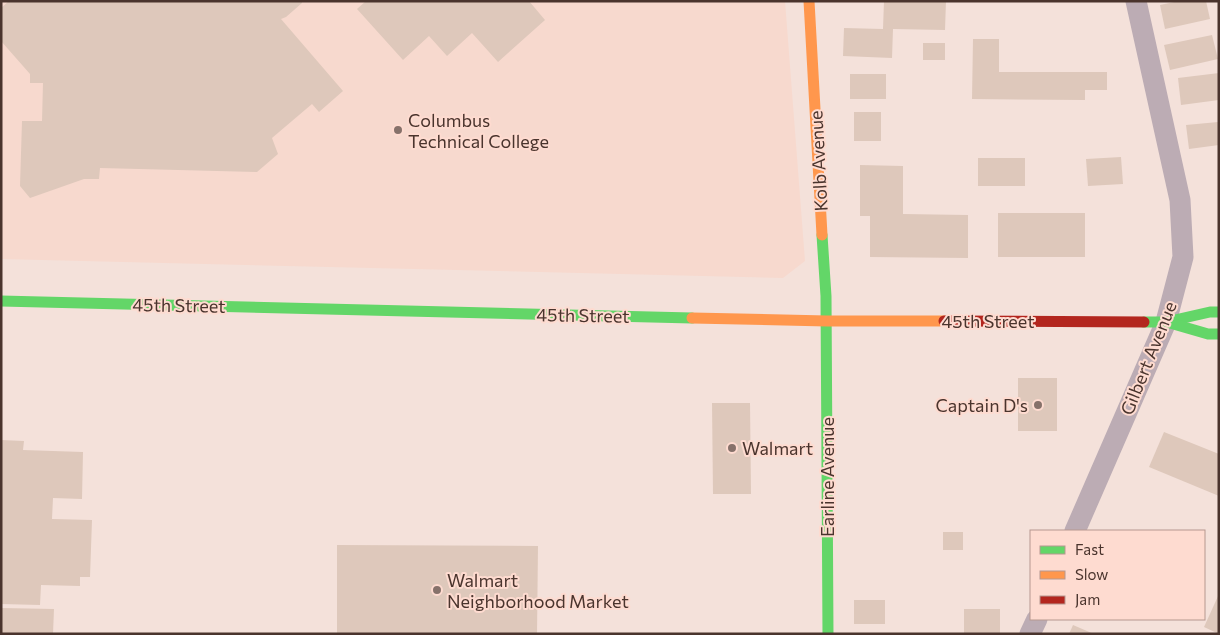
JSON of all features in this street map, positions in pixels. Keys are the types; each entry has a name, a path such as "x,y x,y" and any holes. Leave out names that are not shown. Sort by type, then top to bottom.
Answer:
{"main road":[{"name":"Kolb Avenue","path":"809,1 827,321"},
{"name":"45th Street","path":"1,301 827,321 1166,322 1210,312 1219,312"},
{"name":"Earline Avenue","path":"827,321 828,634"},
{"name":"45th Street","path":"1166,322 1208,334 1219,334"}],"street":[{"name":"Gilbert Avenue","path":"1075,530 1166,322 1183,258 1180,200 1136,1"},
{"path":"1030,634 1037,620"}],"shaded area":[{"name":"Columbus Technical College","path":"1,1 785,1 805,261 783,278 1,259"}],"building":[{"path":"9,1 302,1 286,17 281,19 343,91 319,112 312,104 272,138 278,154 257,172 100,168 99,179 84,179 30,198 20,186 22,121 42,121 43,83 30,83 30,74 1,41 1,8"},
{"path":"366,1 529,1 545,20 498,62 472,33 447,56 429,36 403,60 357,9"},
{"path":"884,1 946,1 945,30 893,29 892,58 843,56 844,28 883,29"},
{"path":"1179,1 1206,1 1210,19 1165,29 1160,5"},
{"path":"1212,35 1218,59 1170,70 1164,45"},
{"path":"973,39 999,39 999,72 1107,72 1107,90 1085,90 1085,100 972,99"},
{"path":"923,43 945,43 945,60 923,60"},
{"path":"1219,73 1219,100 1181,105 1178,78"},
{"path":"850,74 886,74 886,99 850,99"},
{"path":"854,112 881,112 881,141 854,141"},
{"path":"1218,122 1219,145 1189,149 1186,125"},
{"path":"1121,157 1123,184 1088,186 1086,159"},
{"path":"978,158 1025,158 1025,186 978,186"},
{"path":"860,165 903,166 903,214 968,215 968,258 870,257 870,216 860,216"},
{"path":"998,213 1085,213 1085,257 998,257"},
{"name":"Captain D's","path":"1018,378 1057,378 1057,431 1018,431"},
{"name":"Walmart","path":"712,403 750,403 751,494 713,494"},
{"path":"1164,432 1219,454 1219,496 1149,467"},
{"path":"1,440 24,441 23,450 83,452 82,499 53,498 52,519 92,520 90,577 80,577 80,586 41,585 40,605 1,604"},
{"path":"943,532 963,532 963,550 943,550"},
{"name":"Walmart Neighborhood Market","path":"337,545 538,546 537,634 337,634"},
{"path":"1219,594 1219,634 1204,627"},
{"path":"854,600 885,600 885,624 854,624"},
{"path":"1,608 54,609 53,634 1,634"},
{"path":"964,609 1000,609 1000,633 964,633"},
{"path":"1073,625 1094,634 1069,634"}],"traffic: fast":[{"path":"822,235 826,296 828,634"},
{"path":"1,301 692,318"},
{"path":"1144,322 1166,322 1210,312 1219,312"},
{"path":"1170,323 1208,334 1219,334"}],"traffic: slow":[{"path":"809,1 822,235"},
{"path":"692,318 944,321"}],"traffic: jam":[{"path":"944,321 1144,322"}],"place":[{"name":"Columbus Technical College","path":"398,130"},
{"name":"Captain D's","path":"1038,405"},
{"name":"Walmart","path":"732,448"},
{"name":"Walmart Neighborhood Market","path":"437,590"}]}
